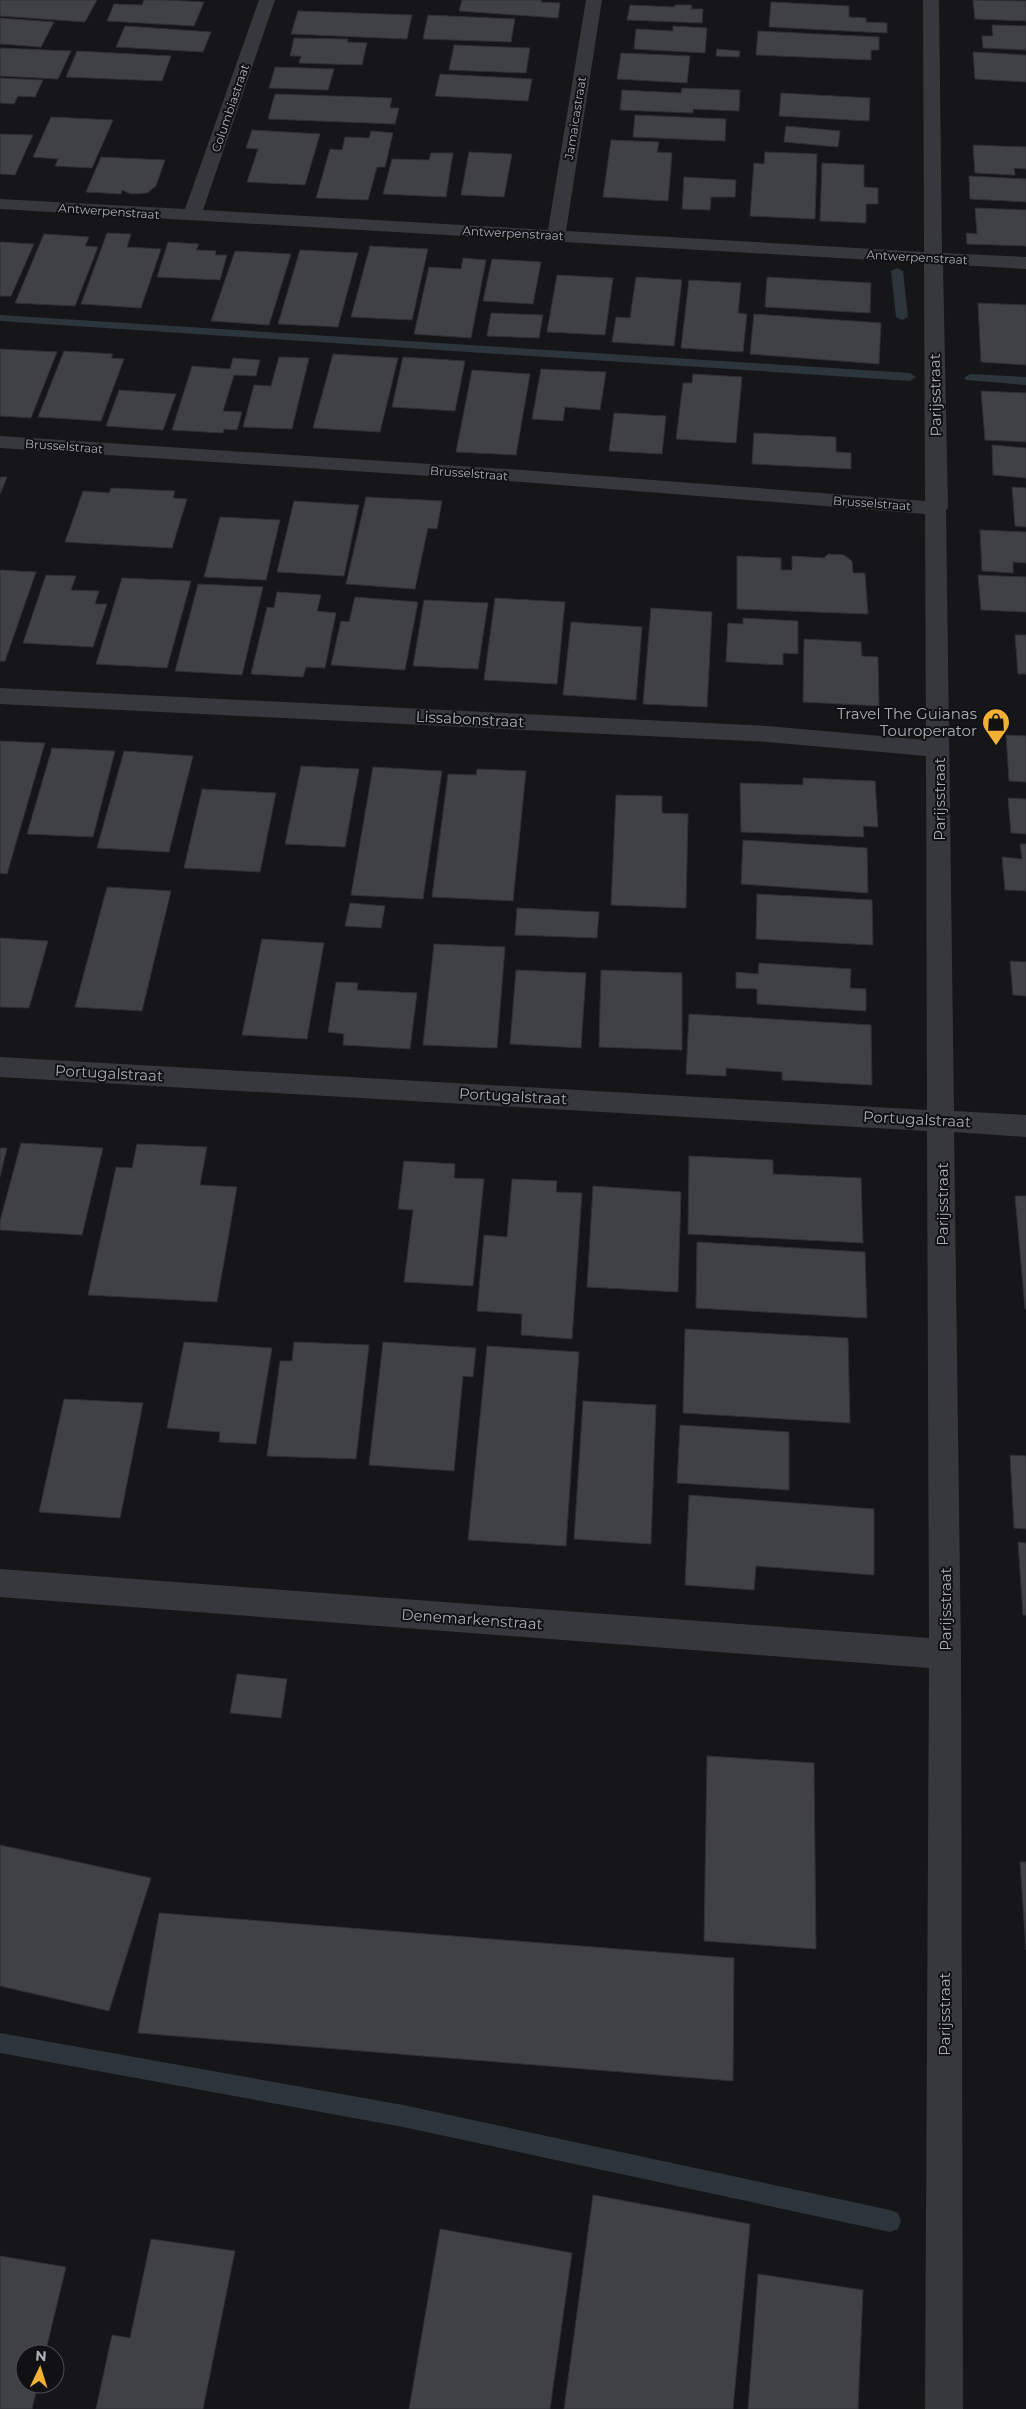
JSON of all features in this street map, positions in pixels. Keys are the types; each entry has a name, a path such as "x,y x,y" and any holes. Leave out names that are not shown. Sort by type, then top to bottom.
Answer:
{"street":[{"name":"Columbiastraat","path":"192,216 267,0"},
{"name":"Jamaicastraat","path":"556,235 594,0"},
{"name":"Parijsstraat","path":"931,0 937,508 945,1654 944,2409"},
{"name":"Antwerpenstraat","path":"0,204 1026,263"},
{"name":"Brusselstraat","path":"0,442 522,476 937,508"},
{"name":"Lissabonstraat","path":"0,696 767,734 939,748"},
{"name":"Portugalstraat","path":"0,1067 1026,1126"},
{"name":"Denemarkenstraat","path":"0,1583 945,1654"}],"building":[{"path":"0,0 97,0 85,22 0,16"},
{"path":"144,0 204,2 194,26 107,21 114,4 142,5"},
{"path":"462,0 541,0 541,2 560,3 558,18 459,11"},
{"path":"973,0 1026,1 1026,21 975,19"},
{"path":"771,2 849,6 849,17 866,18 866,22 887,23 887,33 769,27"},
{"path":"630,5 674,7 675,5 692,5 691,9 703,9 702,23 627,20"},
{"path":"298,11 412,15 407,39 291,34"},
{"path":"428,15 515,19 511,42 423,39"},
{"path":"0,18 54,22 41,47 0,44"},
{"path":"992,25 1026,26 1026,50 983,48 982,36 993,36"},
{"path":"125,26 211,32 203,52 116,47"},
{"path":"673,26 707,28 705,53 634,49 636,29 673,31"},
{"path":"758,31 879,37 879,50 871,50 871,60 756,55"},
{"path":"294,38 348,39 347,42 367,43 362,65 299,63 301,56 290,56"},
{"path":"454,45 530,48 526,73 449,70"},
{"path":"0,48 71,51 58,79 0,76"},
{"path":"717,49 740,51 739,57 716,56"},
{"path":"77,51 171,56 162,81 66,77"},
{"path":"973,52 1026,55 1026,82 975,79"},
{"path":"621,53 690,56 687,83 617,79"},
{"path":"275,67 334,69 328,90 269,88"},
{"path":"440,74 532,79 528,101 435,96"},
{"path":"0,78 43,80 35,97 18,96 14,104 0,103"},
{"path":"682,88 740,90 739,111 693,109 693,113 620,110 622,90 681,93"},
{"path":"781,93 870,98 869,121 779,116"},
{"path":"275,94 392,98 390,108 399,108 395,124 268,119"},
{"path":"635,115 726,119 725,141 633,137"},
{"path":"51,117 113,120 92,168 55,166 58,159 33,157"},
{"path":"786,126 840,131 838,147 784,142"},
{"path":"252,130 320,134 305,185 247,182 258,149 246,148"},
{"path":"371,131 393,133 385,167 377,167 368,200 316,198 330,149 342,150 345,137 369,138"},
{"path":"0,134 33,135 15,175 0,174"},
{"path":"611,140 659,142 657,152 672,153 668,201 603,197"},
{"path":"973,145 1026,147 1026,169 1014,168 1015,175 975,173"},
{"path":"469,152 512,154 504,197 461,195"},
{"path":"765,152 817,154 815,219 750,216 754,163 764,164"},
{"path":"431,153 453,153 446,197 383,194 392,159 429,160"},
{"path":"101,157 165,160 156,186 147,193 131,194 122,190 121,194 86,192"},
{"path":"822,163 864,165 864,187 878,188 878,204 866,204 866,223 820,221"},
{"path":"969,176 1026,179 1026,202 970,199"},
{"path":"684,177 736,180 735,197 711,197 710,210 682,209"},
{"path":"975,208 1026,210 1026,246 967,244 966,233 977,234"},
{"path":"107,233 131,234 127,247 161,249 141,308 81,304"},
{"path":"44,234 89,237 85,246 98,247 75,306 15,303"},
{"path":"0,242 34,244 11,296 0,296"},
{"path":"168,242 199,244 196,250 216,251 215,255 227,255 220,280 157,277"},
{"path":"370,246 428,249 412,320 351,317"},
{"path":"300,250 358,253 338,327 278,324"},
{"path":"235,251 291,254 269,325 211,321"},
{"path":"463,258 486,260 471,338 414,334 429,267 461,269"},
{"path":"492,259 541,262 533,304 483,301"},
{"path":"557,275 613,278 605,335 547,332"},
{"path":"636,277 682,280 674,346 612,342 616,317 630,318"},
{"path":"767,277 871,283 870,313 765,307"},
{"path":"689,280 741,283 738,313 747,314 743,352 681,348"},
{"path":"978,303 1026,305 1026,365 981,362"},
{"path":"491,313 543,315 539,338 487,336"},
{"path":"754,314 881,323 879,364 750,354"},
{"path":"0,349 57,352 31,418 0,416"},
{"path":"64,351 113,354 111,358 124,359 101,421 38,417"},
{"path":"333,354 398,358 380,432 313,428"},
{"path":"279,357 309,358 292,429 243,427 254,385 271,386"},
{"path":"403,357 465,361 455,411 392,407"},
{"path":"233,358 260,360 256,376 234,375 223,411 242,412 237,430 224,429 223,433 172,430 192,366 230,369"},
{"path":"541,369 606,372 600,410 565,407 563,421 532,419"},
{"path":"472,370 530,374 516,455 456,452"},
{"path":"693,374 742,377 736,443 676,439 683,383 692,383"},
{"path":"119,390 176,394 163,430 106,426"},
{"path":"981,391 1026,393 1026,442 985,440"},
{"path":"614,413 666,416 662,454 609,451"},
{"path":"754,433 836,437 836,452 851,453 851,469 752,464"},
{"path":"992,445 1026,448 1026,478 993,475"},
{"path":"0,477 7,477 0,494"},
{"path":"1012,487 1026,488 1026,527 1015,526"},
{"path":"111,488 175,491 173,498 187,499 172,548 65,542 83,491 109,493"},
{"path":"366,497 442,501 437,529 428,528 415,589 346,584"},
{"path":"294,501 359,505 344,576 277,572"},
{"path":"220,517 280,520 266,580 204,577"},
{"path":"980,530 1026,532 1026,563 1013,562 1013,573 982,571"},
{"path":"828,554 844,555 852,561 853,573 865,573 868,614 737,609 737,556 781,558 781,570 792,570 792,556 824,558"},
{"path":"0,570 36,572 5,661 0,661"},
{"path":"46,575 76,576 71,590 99,591 95,604 107,604 93,647 23,643"},
{"path":"978,575 1026,577 1026,612 981,610"},
{"path":"122,578 191,581 167,668 96,664"},
{"path":"198,584 263,587 242,675 175,671"},
{"path":"277,592 321,595 317,611 336,613 325,668 306,667 303,677 251,674 267,607 274,608"},
{"path":"355,597 418,602 405,670 331,665 341,621 349,622"},
{"path":"495,598 565,602 557,684 484,680"},
{"path":"424,600 488,603 478,669 413,666"},
{"path":"651,608 712,612 707,707 643,704"},
{"path":"743,618 798,621 798,654 783,653 783,665 726,662 728,623 743,624"},
{"path":"571,622 642,627 636,700 563,695"},
{"path":"1015,635 1026,635 1026,674 1018,674"},
{"path":"804,639 861,642 862,656 878,657 879,706 803,702"},
{"path":"1006,735 1026,736 1026,782 1009,781"},
{"path":"0,741 45,743 7,874 0,873"},
{"path":"52,748 115,751 93,837 27,834"},
{"path":"124,751 193,756 169,852 97,848"},
{"path":"301,766 359,769 345,847 285,844"},
{"path":"373,767 442,771 423,899 351,895"},
{"path":"477,769 526,771 513,901 432,897 448,774 476,775"},
{"path":"803,778 875,781 878,827 863,826 864,837 741,832 740,783 803,785"},
{"path":"202,789 276,793 260,872 184,868"},
{"path":"616,795 662,796 662,813 688,814 686,908 611,905"},
{"path":"1008,798 1026,799 1026,834 1011,833"},
{"path":"743,840 867,848 868,893 741,884"},
{"path":"1020,844 1026,844 1026,891 1005,890 1002,857 1022,859"},
{"path":"107,887 171,891 142,1011 75,1007"},
{"path":"757,894 872,900 873,945 756,939"},
{"path":"350,903 385,906 381,928 345,926"},
{"path":"517,908 599,912 597,938 515,935"},
{"path":"0,938 48,941 29,1008 0,1007"},
{"path":"262,939 324,943 307,1039 242,1035"},
{"path":"434,944 505,947 497,1048 423,1045"},
{"path":"1010,961 1026,962 1026,996 1013,995"},
{"path":"759,963 851,969 850,988 866,989 866,1011 757,1004 757,989 736,988 736,972 758,974"},
{"path":"516,970 586,973 581,1048 510,1044"},
{"path":"601,970 682,973 682,1050 599,1047"},
{"path":"336,982 358,983 357,990 417,993 410,1049 343,1045 344,1034 328,1032"},
{"path":"689,1014 871,1025 872,1085 782,1080 782,1072 726,1068 726,1076 686,1074"},
{"path":"21,1143 103,1148 82,1235 0,1230 0,1221"},
{"path":"137,1144 207,1147 200,1185 237,1187 217,1302 88,1295 116,1167 132,1168"},
{"path":"0,1148 7,1148 0,1177"},
{"path":"689,1156 773,1160 773,1174 861,1178 863,1243 688,1234"},
{"path":"404,1161 455,1164 454,1178 484,1179 473,1286 404,1282 413,1210 398,1209"},
{"path":"512,1179 557,1181 556,1192 582,1193 572,1339 521,1335 522,1314 477,1311 484,1235 507,1237"},
{"path":"593,1186 681,1192 678,1292 587,1287"},
{"path":"1015,1196 1026,1196 1026,1309 1025,1309"},
{"path":"697,1242 865,1252 867,1318 696,1308"},
{"path":"685,1329 848,1338 850,1423 683,1413"},
{"path":"184,1342 272,1348 256,1444 219,1442 220,1432 167,1428"},
{"path":"294,1342 369,1345 356,1459 267,1456 280,1361 292,1361"},
{"path":"383,1342 476,1348 473,1377 463,1376 454,1471 369,1465"},
{"path":"487,1346 579,1352 566,1546 468,1540"},
{"path":"64,1399 143,1403 120,1518 39,1512"},
{"path":"583,1401 656,1405 651,1544 574,1539"},
{"path":"680,1425 789,1432 789,1490 677,1483"},
{"path":"1010,1455 1026,1456 1026,1529 1014,1528"},
{"path":"689,1495 874,1509 874,1575 756,1566 754,1590 685,1585"},
{"path":"1018,1542 1026,1543 1026,1615 1023,1615"},
{"path":"237,1674 287,1679 281,1718 230,1713"},
{"path":"707,1756 814,1763 816,1949 704,1941"},
{"path":"0,1845 151,1878 109,2011 0,1986"},
{"path":"1020,1862 1026,1862 1026,1950"},
{"path":"159,1913 734,1958 733,2081 138,2033"},
{"path":"593,2195 750,2224 733,2409 564,2409"},
{"path":"440,2229 572,2253 550,2409 409,2409"},
{"path":"151,2239 235,2251 203,2409 96,2409 112,2335 130,2338"},
{"path":"0,2256 66,2267 47,2344 15,2344 15,2394 36,2394 32,2409 0,2409"},
{"path":"758,2274 863,2290 858,2409 748,2409"}],"waterway":[{"path":"897,271 902,317"},
{"path":"0,318 535,351 910,377"},
{"path":"970,378 1026,381"},
{"path":"0,2043 403,2116 890,2221"}],"place":[{"name":"Travel The Guianas Touroperator","path":"996,746"}]}
